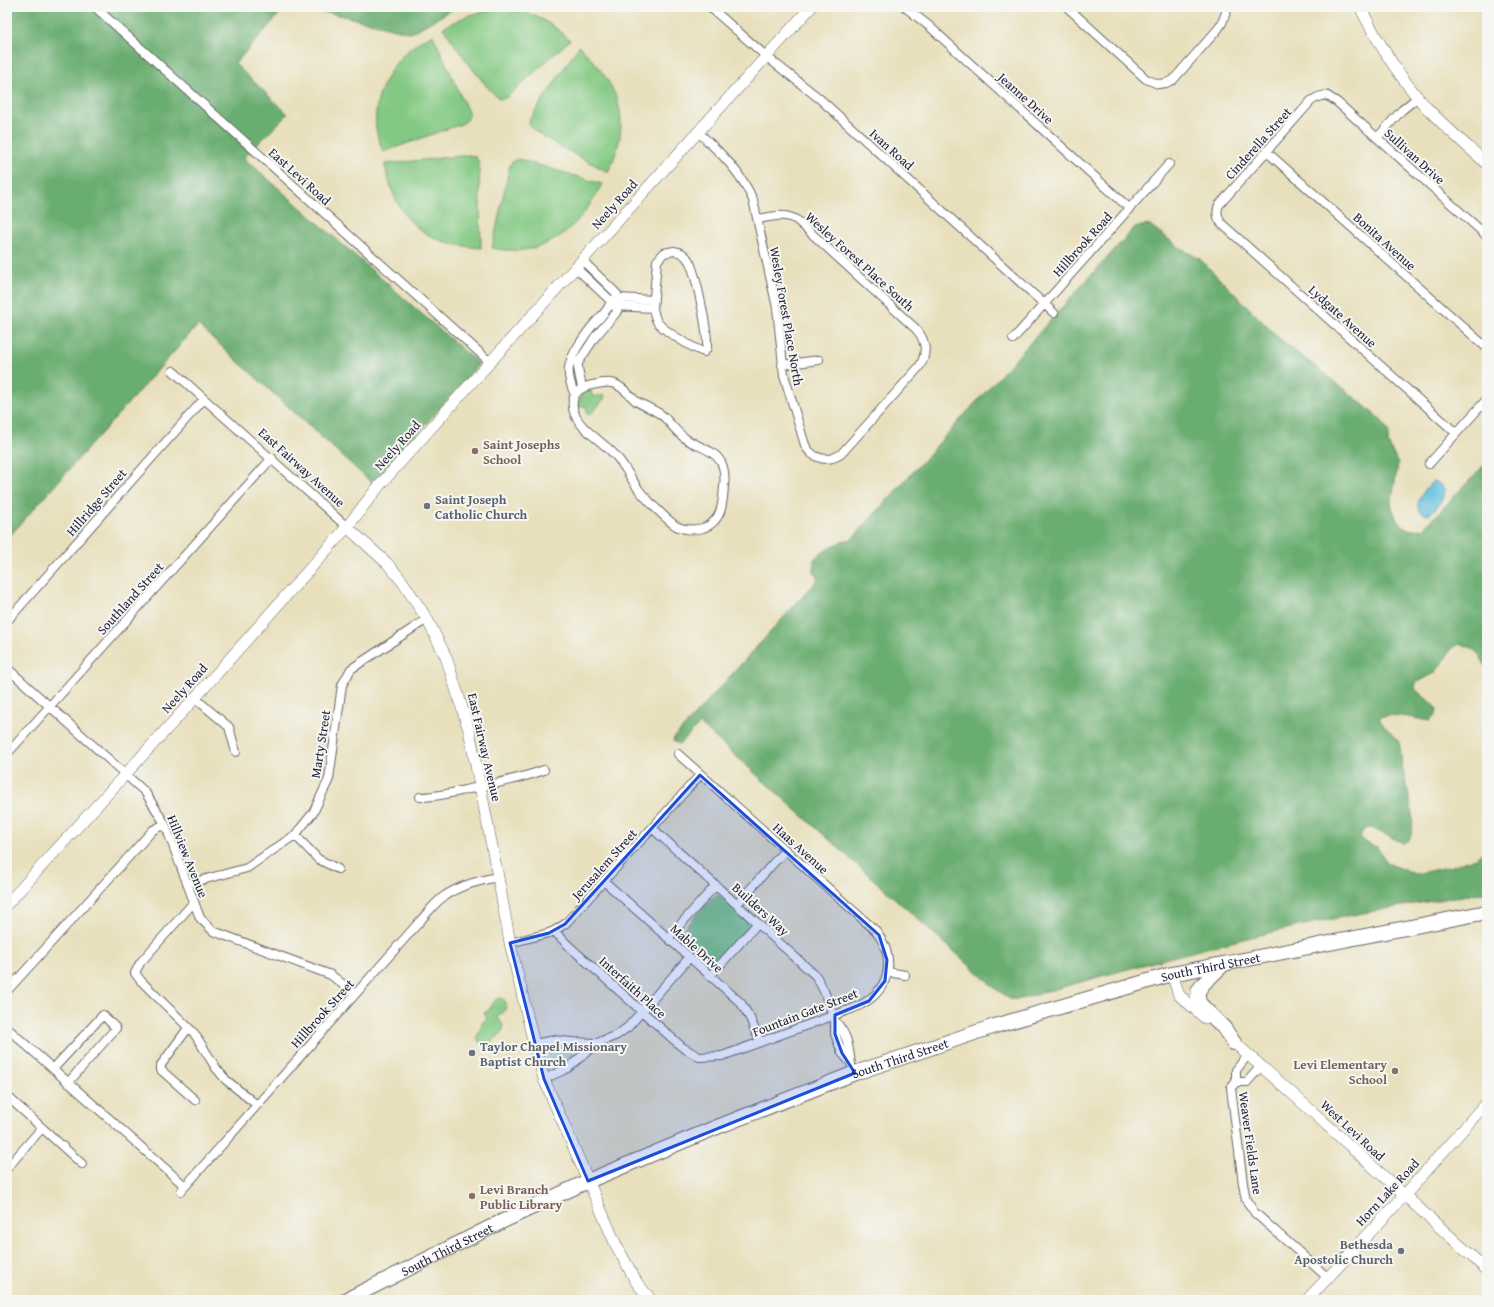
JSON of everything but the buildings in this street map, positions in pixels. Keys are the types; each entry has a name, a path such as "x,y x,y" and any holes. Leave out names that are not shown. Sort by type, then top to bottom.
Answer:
{"highway":[{"name":"South Third Street","path":"346,1300 465,1240 588,1181 853,1068 1172,974 1487,912"},
{"path":"1224,964 1204,983 1198,991 1198,997 1199,1003 1224,1028 1234,1043"}],"street":[{"name":"East Levi Road","path":"94,7 490,362"},
{"name":"Ivan Road","path":"710,7 767,57 825,104 1054,313"},
{"name":"Neely Road","path":"7,904 124,774 195,698 347,526 379,486 811,7"},
{"name":"Jeanne Drive","path":"905,7 929,26 1129,208"},
{"path":"1067,7 1146,78 1154,83 1162,84 1175,78 1218,29 1228,7"},
{"path":"1360,7 1390,60 1418,97 1441,122 1487,164"},
{"name":"Sullivan Drive","path":"1326,95 1337,102 1487,236"},
{"name":"Cinderella Street","path":"1217,214 1219,205 1312,102 1318,97 1326,95"},
{"path":"1377,138 1402,110 1418,97"},
{"name":"Wesley Forest Place North","path":"698,132 724,156 740,176 753,200 776,308 782,365 790,399 806,447 817,457 829,459"},
{"name":"Bonita Avenue","path":"1267,152 1487,348"},
{"name":"Hillbrook Road","path":"1013,339 1169,164"},
{"name":"Lydgate Avenue","path":"1217,214 1222,224 1456,433"},
{"name":"Wesley Forest Place South","path":"758,219 782,215 791,217 798,221 916,329 924,341 925,354 916,371 846,449 839,456 829,459"},
{"path":"681,252 687,257 691,264 706,326 707,347 705,351 703,352 667,330 657,322 653,304 655,266 658,258 666,253 681,252"},
{"path":"579,264 607,284 618,294 619,302 614,317 600,331 578,363 582,388"},
{"path":"579,264 610,303"},
{"path":"601,290 607,284"},
{"path":"575,395 568,370 570,358 610,303 619,302 653,304"},
{"path":"593,325 600,331"},
{"path":"782,365 819,360"},
{"name":"East Fairway Avenue","path":"173,371 272,458 387,563 427,619 446,657 469,730 510,943 534,1044 544,1079 620,1255 637,1283 651,1300"},
{"path":"603,383 616,384 640,403 663,416 673,428 688,440 708,450 716,457 721,463 725,477 722,509 717,520 707,527 689,530 677,526 655,508 639,490 614,453 579,423 573,402 575,395 582,388 603,383"},
{"name":"Hillridge Street","path":"7,621 204,399"},
{"path":"1429,464 1487,399"},
{"name":"Southland Street","path":"7,754 272,458"},
{"name":"Marty Street","path":"187,884 247,868 295,835 313,813 329,779 342,685 351,669 427,619"},
{"name":"Hillview Avenue","path":"7,668 145,792 165,824 200,918 214,931 331,975 355,994"},
{"path":"195,698 229,727 236,752"},
{"name":"Haas Avenue","path":"678,754 876,931 884,946 888,972"},
{"path":"420,797 432,797 480,787 527,776 544,770"},
{"name":"Jerusalem Street","path":"510,943 554,931 568,921 605,882 700,775"},
{"path":"7,991 153,830 165,824"},
{"name":"Builders Way","path":"652,828 816,976 824,991 834,1018 835,1034 842,1053 853,1068"},
{"path":"295,835 318,859 338,869"},
{"path":"737,904 785,850"},
{"name":"Hillbrook Street","path":"68,1083 183,1189 256,1105 442,898 469,883 498,877"},
{"name":"Mable Drive","path":"605,882 743,1006 750,1018 760,1042"},
{"path":"668,938 716,885"},
{"path":"194,902 140,964 135,973 141,981 194,1034 216,1068 226,1080 256,1105"},
{"path":"710,976 758,923"},
{"name":"Interfaith Place","path":"554,931 685,1050 699,1057"},
{"path":"544,1079 563,1072 597,1043 621,1033 689,958"},
{"path":"888,972 905,975"},
{"name":"Fountain Gate Street","path":"699,1057 722,1056 834,1018 869,1000 883,985 888,972"},
{"name":"West Levi Road","path":"1172,974 1179,995 1261,1066 1487,1270"},
{"path":"7,1028 68,1083 116,1028 102,1015 53,1069"},
{"path":"188,1028 161,1065 161,1070 195,1100"},
{"path":"534,1044 554,1040 597,1043"},
{"path":"571,1042 578,1058"},
{"path":"1236,1082 1236,1070 1248,1055"},
{"name":"Weaver Fields Lane","path":"1261,1066 1247,1082 1236,1082 1232,1088 1246,1200 1255,1213 1328,1277"},
{"path":"7,1096 82,1164"},
{"name":"Horn Lake Road","path":"1307,1300 1404,1196 1487,1102"},
{"path":"7,1168 42,1128"}],"highlighted area":[{"path":"700,775 879,935 887,960 885,981 869,1001 835,1015 835,1034 842,1053 855,1073 588,1181 544,1079 510,943 549,933 565,924"}],"green space":[{"path":"7,7 457,7 411,33 331,13 282,11 235,64 288,114 244,158 479,364 373,484 198,325 7,539"},
{"path":"508,9 526,13 542,19 570,40 507,97 501,99 496,96 480,78 443,28 451,23 474,14"},
{"path":"433,35 468,112 468,118 461,124 383,152 376,131 376,114 378,99 383,85 390,72 409,50 420,41"},
{"path":"579,46 604,75 613,89 618,104 621,119 620,135 616,153 608,172 541,135 533,130 529,125 530,119"},
{"path":"469,155 476,157 479,163 481,248 461,246 444,241 429,235 416,226 406,216 397,202 390,185 385,166 385,164"},
{"path":"518,159 602,184 583,214 559,237 544,245 529,249 511,250 492,248 510,165 513,161"},
{"path":"1150,225 1180,248 1200,259 1281,340 1381,420 1389,431 1388,443 1398,464 1391,504 1397,521 1410,530 1422,529 1487,462 1487,670 1480,656 1474,650 1460,644 1453,647 1435,673 1416,683 1415,689 1437,708 1436,715 1430,721 1411,717 1379,717 1399,743 1412,814 1412,833 1409,840 1403,843 1371,828 1364,829 1360,836 1364,842 1377,847 1387,863 1415,874 1452,866 1476,858 1486,849 1487,838 1487,892 1308,924 1182,954 1017,1000 1010,998 997,990 700,724 680,744 674,742 673,739 814,584 818,578 814,572 814,559 832,546 852,539 1135,227"},
{"path":"588,390 591,391 593,397 604,395 605,398 591,414 588,415 586,406 579,407 578,405 581,395"},
{"path":"717,895 746,918 748,923 746,930 715,965 709,966 704,965 681,944 678,937 711,899"},
{"path":"498,998 504,1000 507,1004 504,1012 497,1017 503,1026 503,1029 502,1032 490,1044 483,1045 477,1037 482,1023 487,1018 484,1013 489,1010"},
{"path":"556,1045 568,1047 573,1053 568,1063 557,1068 557,1066 551,1062 549,1054 552,1049 550,1047"}],"water":[{"path":"1433,481 1440,484 1445,490 1443,498 1438,505 1433,511 1426,515 1420,511 1418,503 1427,487"}],"place":[{"name":"Saint Josephs School","path":"475,451"},
{"name":"Saint Joseph Catholic Church","path":"427,506"},
{"name":"Taylor Chapel Missionary Baptist Church","path":"472,1053"},
{"name":"Levi Elementary School","path":"1395,1071"},
{"name":"Levi Branch Public Library","path":"472,1196"},
{"name":"Bethesda Apostolic Church","path":"1401,1251"}]}
